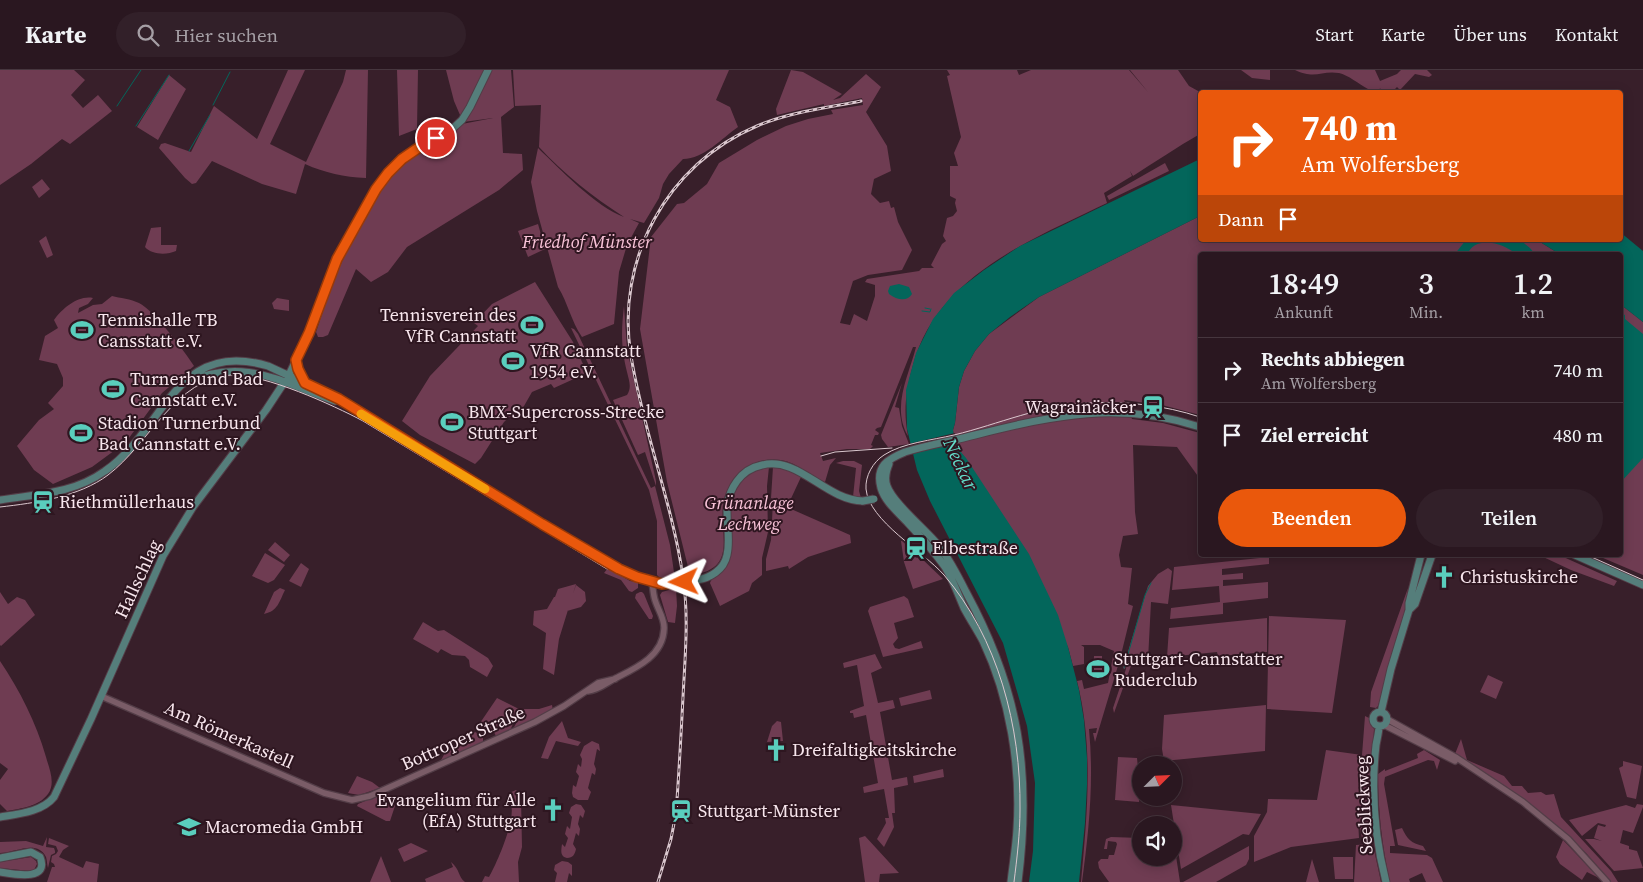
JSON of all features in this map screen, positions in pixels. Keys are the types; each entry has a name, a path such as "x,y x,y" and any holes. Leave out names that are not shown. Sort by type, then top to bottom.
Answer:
{"main road":[{"name":"Hallschlag","path":"0,817 28,812 53,800 163,556 193,507 287,379 309,333 337,259 382,181 411,152 451,130 462,120 488,70"},
{"path":"296,360 305,383"},
{"path":"0,500 64,491 89,481 107,470 130,450 187,378 200,370 229,361 257,362 287,379 356,410"},
{"path":"287,379 305,383 339,399 586,551 619,569 665,584 707,578 722,566 727,555 727,509 730,493 739,479 756,467 772,464 794,469 838,496 850,500 874,500 887,494"},
{"path":"874,500 878,492 880,474 884,464 891,457 1035,420 1094,412 1154,416 1198,427"},
{"path":"896,456 889,463 886,472 887,494 940,547 949,561 978,614 1006,684 1016,725 1024,778 1023,842 1018,882"},
{"path":"880,481 887,494 946,568 964,608 983,642 1000,686 1010,729 1017,778 1017,829 1011,882"},
{"path":"0,504 11,499"},
{"path":"1381,712 1391,668 1409,610 1408,603 1420,557"},
{"path":"1409,610 1415,604 1431,557"},
{"path":"1580,557 1643,585"},
{"path":"1381,712 1385,714 1384,723 1375,723 1373,718 1376,713 1381,712"},
{"name":"Seeblickweg","path":"1384,723 1375,770 1380,857 1386,882"},
{"path":"0,858 31,852 38,855 41,866 38,873 30,877 0,872"}],"street":[{"name":"Bottroper Straße","path":"345,799 358,799 370,796 535,722 588,691 591,687 636,669 647,661 660,645 664,636 664,621 655,599 652,581"},
{"name":"Am Römerkastell","path":"101,696 324,793 345,799"},
{"path":"1384,723 1477,772 1511,793 1543,817 1576,848 1606,882"}],"green space":[{"path":"0,70 74,70 85,80 71,95 83,108 98,95 112,111 70,144 62,139 31,164 0,185"},
{"path":"288,70 305,70 270,144 306,162 343,82 346,70 368,70 366,178 335,174 305,164 296,194 262,184 212,161 196,183 192,184 159,148 161,144 165,143 191,152 214,106 257,139"},
{"path":"397,70 418,70 417,129 399,136"},
{"path":"446,70 511,70 514,107 501,117 503,153 522,154 523,170 499,190 407,247 388,272 371,282 356,269 328,335 318,337 316,332 332,284 353,237 387,180 425,146 462,124 493,118 463,122 454,101"},
{"name":"Friedhof Münster","path":"513,70 729,70 716,100 730,107 738,127 705,152 698,156 683,159 669,174 663,184 659,198 644,223 630,219 639,223 627,245 619,272 614,324 582,337 558,287 537,211 531,182 538,148 590,196 613,212 624,217 579,185 539,147 541,105 515,106"},
{"path":"791,70 803,72 842,94 833,100 840,98 866,74 881,87 866,112 887,146 891,171 874,179 871,194 880,203 889,201 891,208 894,207 898,222 912,250 902,270 868,275 853,281 840,323 850,325 854,314 867,321 875,296 875,285 865,282 867,279 919,271 922,268 934,268 931,265 942,244 946,241 943,236 947,218 953,216 957,211 956,199 950,196 950,166 958,166 954,153 961,137 947,76 950,75 947,70 1017,70 1019,75 1031,70 1129,70 1148,92 1130,70 1178,70 1189,86 1198,91 1198,135 1133,176 1130,171 1132,176 1104,193 1107,203 1019,247 990,264 965,284 943,307 925,334 913,365 906,401 908,436 903,425 901,402 916,347 913,347 881,427 875,430 879,433 875,435 871,445 873,446 870,449 847,449 820,453 823,461 836,458 830,465 825,482 793,464 781,460 762,461 745,469 734,480 726,493 723,506 724,544 722,555 717,564 707,571 690,575 667,482 640,329 651,237 677,204 684,203 707,184 719,163 757,140 786,126 833,114 831,110 863,105 862,98 824,106 824,104 777,115 776,109"},
{"path":"1241,70 1270,70 1270,80 1252,78"},
{"path":"1295,70 1375,70 1380,81 1397,74 1401,70 1427,70 1432,75 1429,77 1415,74 1400,90 1397,87 1394,90 1381,90 1380,88 1380,90 1369,90 1339,73 1313,75"},
{"path":"169,75 186,89 158,140 137,127"},
{"path":"1165,163 1169,171 1109,200 1107,196"},
{"path":"42,179 50,189 39,198 32,187"},
{"path":"1198,217 1198,242 1540,242 1556,252 1198,252 1198,414 1162,405 1124,400 1132,419 1163,423 1198,432 1198,476 1177,447 1133,445 1135,512 1138,534 1123,536 1119,555 1121,567 1132,568 1128,604 1133,606 1120,659 1095,742 1093,733 1096,733 1097,728 1089,729 1091,767 1090,806 1082,882 1088,781 1086,731 1077,681 1082,680 1084,689 1108,683 1114,651 1100,645 1081,645 1084,647 1084,664 1073,666 1068,647 955,445 953,430 959,387 964,371 975,351 989,334 1039,297"},
{"path":"538,224 545,249 528,257 518,231"},
{"path":"161,227 161,245 177,245 176,251 168,253 152,252 145,247 151,228"},
{"path":"46,236 53,255 47,258 39,241"},
{"name":"VfR Cannstatt 1954 e.V.","path":"535,282 573,342 587,373 554,388 551,384 532,392 520,413 509,417 504,422 481,458 475,464 420,435 402,421 430,376 478,326 474,323 492,304"},
{"name":"Turnerbund Bad Cannstatt e.V.","path":"112,296 133,300 145,307 169,332 194,366 162,393 126,442 92,467 53,484 34,470 17,446 39,420 54,409 48,403 63,386 63,378 57,364 39,360 45,336 58,328 54,320 76,300 93,298 88,304 79,308 78,313 93,305 102,304"},
{"path":"277,298 289,300 289,311 274,309 272,303"},
{"path":"624,306 627,349 656,486 645,452 638,455 613,400 627,395 630,387 623,347"},
{"path":"1623,306 1643,322 1643,575 1601,557 1623,557"},
{"path":"571,328 578,334 651,488 655,486 670,545 675,579 663,579 657,575 657,521 649,490"},
{"path":"902,383 895,407 899,408 902,426 909,444 888,447 881,435"},
{"path":"854,461 862,465 859,491 861,498 853,497 856,468 836,463"},
{"name":"Grünanlage Lechweg","path":"769,467 767,486 768,532 762,558 762,575 752,583 749,591 720,606 710,583 726,567 730,557 730,511 735,491 747,476"},
{"path":"773,467 791,471 801,477 788,505 771,498"},
{"path":"773,501 850,535 851,543 808,557 789,569 788,566 766,571 766,559 771,540"},
{"path":"901,541 912,550 911,552 917,558 919,556 943,579 913,589 904,562"},
{"path":"275,542 290,555 284,562 268,550"},
{"path":"265,553 285,565 274,580 268,583 252,576"},
{"path":"1269,557 1269,564 1222,569 1222,575 1243,573 1243,579 1223,580 1223,586 1268,582 1268,598 1223,603 1223,614 1170,619 1171,608 1220,602 1219,586 1172,590 1174,567"},
{"path":"1543,557 1563,557 1617,581 1614,586 1571,570"},
{"path":"301,563 309,569 301,587 289,581"},
{"path":"608,568 630,581 638,582 638,588 632,592 629,591 621,580 604,573"},
{"path":"1168,568 1172,571 1168,604 1151,602 1148,660 1127,659 1125,669 1123,668 1148,586 1158,574"},
{"path":"576,584 559,639 554,675 543,669 546,633 533,625 534,611 547,609 558,589"},
{"path":"576,585 585,592 586,601 581,607 567,611"},
{"path":"280,588 285,590 278,605 269,613 264,614 274,592"},
{"path":"676,588 677,606 675,623 668,622 660,595 662,592"},
{"path":"1408,588 1403,623 1378,706 1376,708 1370,707 1371,692"},
{"path":"0,592 8,604 17,597 25,600 35,615 1,646 0,645"},
{"path":"640,592 644,594 653,616 652,619 649,619 635,598 636,594"},
{"path":"904,596 908,599 914,617 894,623 898,638 893,644 895,648 899,649 921,641 923,648 883,657 868,611 870,607"},
{"path":"1269,616 1346,620 1332,713 1267,709"},
{"path":"1267,618 1267,652 1218,656 1217,652 1167,657 1169,628"},
{"path":"423,622 438,631 444,630 488,658 493,666 487,677 470,667 469,660 465,656 452,655 441,649 438,653 413,639"},
{"path":"875,654 882,668 871,673 878,703 893,700 895,708 880,712 892,780 907,777 908,785 894,788 895,813 892,813 894,827 884,847 877,839 886,823 885,818 889,818 884,789 864,793 863,787 878,783 866,715 854,718 853,713 850,713 850,711 864,706 857,665 844,668 843,663"},
{"name":"Stuttgart-Cannstatter Ruderclub","path":"1094,656 1102,656 1102,678 1093,678"},
{"path":"0,661 21,695 32,719 42,744 52,780 48,794 39,802 7,811 0,804 0,780 8,769 0,763"},
{"path":"1127,661 1137,662 1132,663 1114,713 1113,708"},
{"path":"1488,675 1503,682 1496,699 1480,692"},
{"path":"930,690 932,699 901,706 899,698"},
{"path":"497,698 519,709 510,731 496,736 493,730 480,723"},
{"path":"552,705 553,711 513,729 524,709 539,709"},
{"path":"1266,705 1265,751 1182,759 1182,756 1163,756 1164,715"},
{"path":"1365,716 1369,718 1374,729 1372,767 1373,830 1370,835 1362,838 1358,820 1359,838 1291,847 1254,862 1254,836 1267,812 1268,799 1317,800 1326,750 1362,755"},
{"path":"562,721 568,738 581,742 578,746 556,741 548,759 541,758 549,737"},
{"path":"777,721 781,722 783,741 767,742 772,726"},
{"path":"475,732 483,737 483,742 440,762 446,751 458,746"},
{"path":"1461,739 1467,760 1504,776 1512,786 1522,786 1528,793 1554,794 1561,817 1611,871 1618,882 1611,882 1586,853 1514,792 1455,754"},
{"path":"592,741 599,744 600,751 597,749 594,764 596,769 595,775 592,773 588,788 591,792 588,800 578,800 573,797 572,793 573,785 576,787 579,776 576,772 578,764 581,767 582,759 580,755 584,746"},
{"path":"1424,750 1440,760 1437,770 1434,761 1428,760 1385,777 1384,784 1395,846 1390,846 1390,853 1427,855 1432,858 1443,882 1426,882 1422,873 1409,879 1410,882 1390,882 1381,828 1378,774 1385,769 1385,771 1418,758 1417,754"},
{"path":"1118,757 1132,758 1132,801 1115,800"},
{"path":"1623,761 1642,766 1636,799 1627,797 1619,768 1623,766"},
{"path":"943,769 944,777 914,783 913,776"},
{"path":"357,776 372,782 380,788 359,795 348,793"},
{"path":"516,790 521,797 522,847 518,862 519,882 482,882 485,876 489,877 505,841 511,820 511,805 513,803 509,793"},
{"path":"387,792 395,806 390,821 386,821 357,806 358,804"},
{"path":"576,804 581,805 585,811 583,818 580,815 578,824 580,829 579,836 576,833 573,844 576,849 575,853 567,858 562,855 562,844 565,847 568,838 565,834 567,826 570,829 572,817 569,813 571,807"},
{"path":"1637,804 1643,805 1643,807 1633,833 1623,830 1620,843 1629,846 1629,849 1637,851 1643,868 1614,871 1585,839 1602,841 1594,838 1598,825 1605,827 1606,825 1598,823 1582,836 1569,820 1626,805 1635,808"},
{"path":"1171,806 1261,814 1249,835 1243,834 1181,869 1182,816 1173,816"},
{"path":"1402,828 1410,840 1423,846 1426,851 1398,845 1395,830"},
{"path":"865,836 899,873 880,874 879,882 865,882 859,838"},
{"path":"47,837 46,847 54,848 55,851 51,855 48,868 46,857 37,849 25,848 0,853 0,842 26,841 43,846"},
{"path":"1111,837 1132,838 1132,866 1178,866 1180,882 1109,882 1099,868 1098,862 1101,859 1108,859 1109,855 1114,855 1117,844 1116,842 1108,841 1107,849 1104,849 1106,839"},
{"path":"49,838 69,846 63,850 59,857 83,868 86,861 99,864 97,882 47,882 52,867 55,867 51,862 52,856 58,851 56,846 48,844"},
{"path":"1563,840 1599,878 1587,872 1582,880 1560,864 1556,857"},
{"path":"411,843 428,851 404,862 398,849"},
{"path":"1356,845 1373,845 1381,882 1354,882"},
{"path":"1249,846 1249,859 1246,865 1216,882 1183,882"},
{"path":"381,856 391,882 370,882"},
{"path":"31,857 37,864 34,870 0,868 0,862"},
{"path":"1333,857 1353,857 1353,879 1335,879"},
{"path":"1312,859 1319,882 1306,882"},
{"path":"562,861 572,865 572,876 569,873 567,882 555,882 557,873 554,870 555,865"},
{"path":"451,862 465,882 426,882 425,879 453,867"}],"water":[{"name":"Neckar","path":"1198,160 1198,217 1039,297 1010,317 989,334 975,351 964,371 959,387 953,430 955,445 966,458 1029,554 1058,615 1079,690 1084,720 1087,785 1079,882 1029,882 1033,851 1035,783 1027,726 1003,643 930,501 917,470 907,429 906,390 916,353 933,319 954,293 1020,246"},
{"path":"1623,234 1643,251 1643,322 1623,306 1623,252 1556,252 1540,242 1623,242"},
{"path":"1464,242 1522,242 1533,252 1513,252 1498,244 1483,243 1476,244 1469,252 1456,252"},
{"path":"899,284 909,287 912,294 908,298 899,299 889,294 890,286"},
{"path":"1623,314 1625,315 1625,319 1643,334 1643,458 1623,480"}],"pier":[{"path":"955,433 957,443 911,454 908,444"}],"waterway":[{"path":"117,106 141,70"},
{"path":"213,105 230,72"},
{"path":"136,126 169,75"},
{"path":"189,151 210,115"},
{"path":"925,308 930,309"},
{"path":"922,311 930,312 931,309"},
{"path":"1124,668 1145,595 1151,583"}],"tram line":[{"path":"0,507 56,498 96,483 123,462 164,414 194,388 212,379 231,375 245,376 280,385 363,421 607,569"},
{"path":"1014,882 1020,809 1019,778 1011,716 1003,685 979,627 963,600 944,575 876,513 869,501 866,489 868,474 873,465 891,451 918,442 971,431 1020,416 1071,404 1130,403 1173,409 1198,416"},
{"path":"821,456 835,452 892,448"},
{"path":"1591,557 1643,580"}],"railway":[{"path":"658,882 671,839 676,813 686,607 683,577 672,521 636,384 631,356 628,320 631,285 640,251 654,219 673,190 697,164 725,143 770,121 821,108 861,101"}],"slow traffic":[{"path":"361,414 485,489"}],"place":[{"name":"Tennisverein des VfR Cannstatt","path":"532,325"},
{"name":"Tennishalle TB Cansstatt e.V.","path":"82,330"},
{"name":"VfR Cannstatt 1954 e.V.","path":"513,361"},
{"name":"Turnerbund Bad Cannstatt e.V.","path":"113,389"},
{"name":"Wagrainäcker","path":"1153,407"},
{"name":"BMX-Supercross-Strecke Stuttgart","path":"452,422"},
{"name":"Stadion Turnerbund Bad Cannstatt e.V.","path":"81,433"},
{"name":"Riethmüllerhaus","path":"43,502"},
{"name":"Elbestraße","path":"916,548"},
{"name":"Christuskirche","path":"1444,577"},
{"name":"Stuttgart-Cannstatter Ruderclub","path":"1098,669"},
{"name":"Dreifaltigkeitskirche","path":"776,750"},
{"name":"Evangelium für Alle (EfA) Stuttgart","path":"553,810"},
{"name":"Stuttgart-Münster","path":"681,811"},
{"name":"Macromedia GmbH","path":"189,827"}],"route":[{"path":"436,138 411,152 394,167 382,181 360,218 337,259 309,333 296,360 301,376 305,383 339,399 586,551 619,569 637,577 662,584 684,582"}]}
